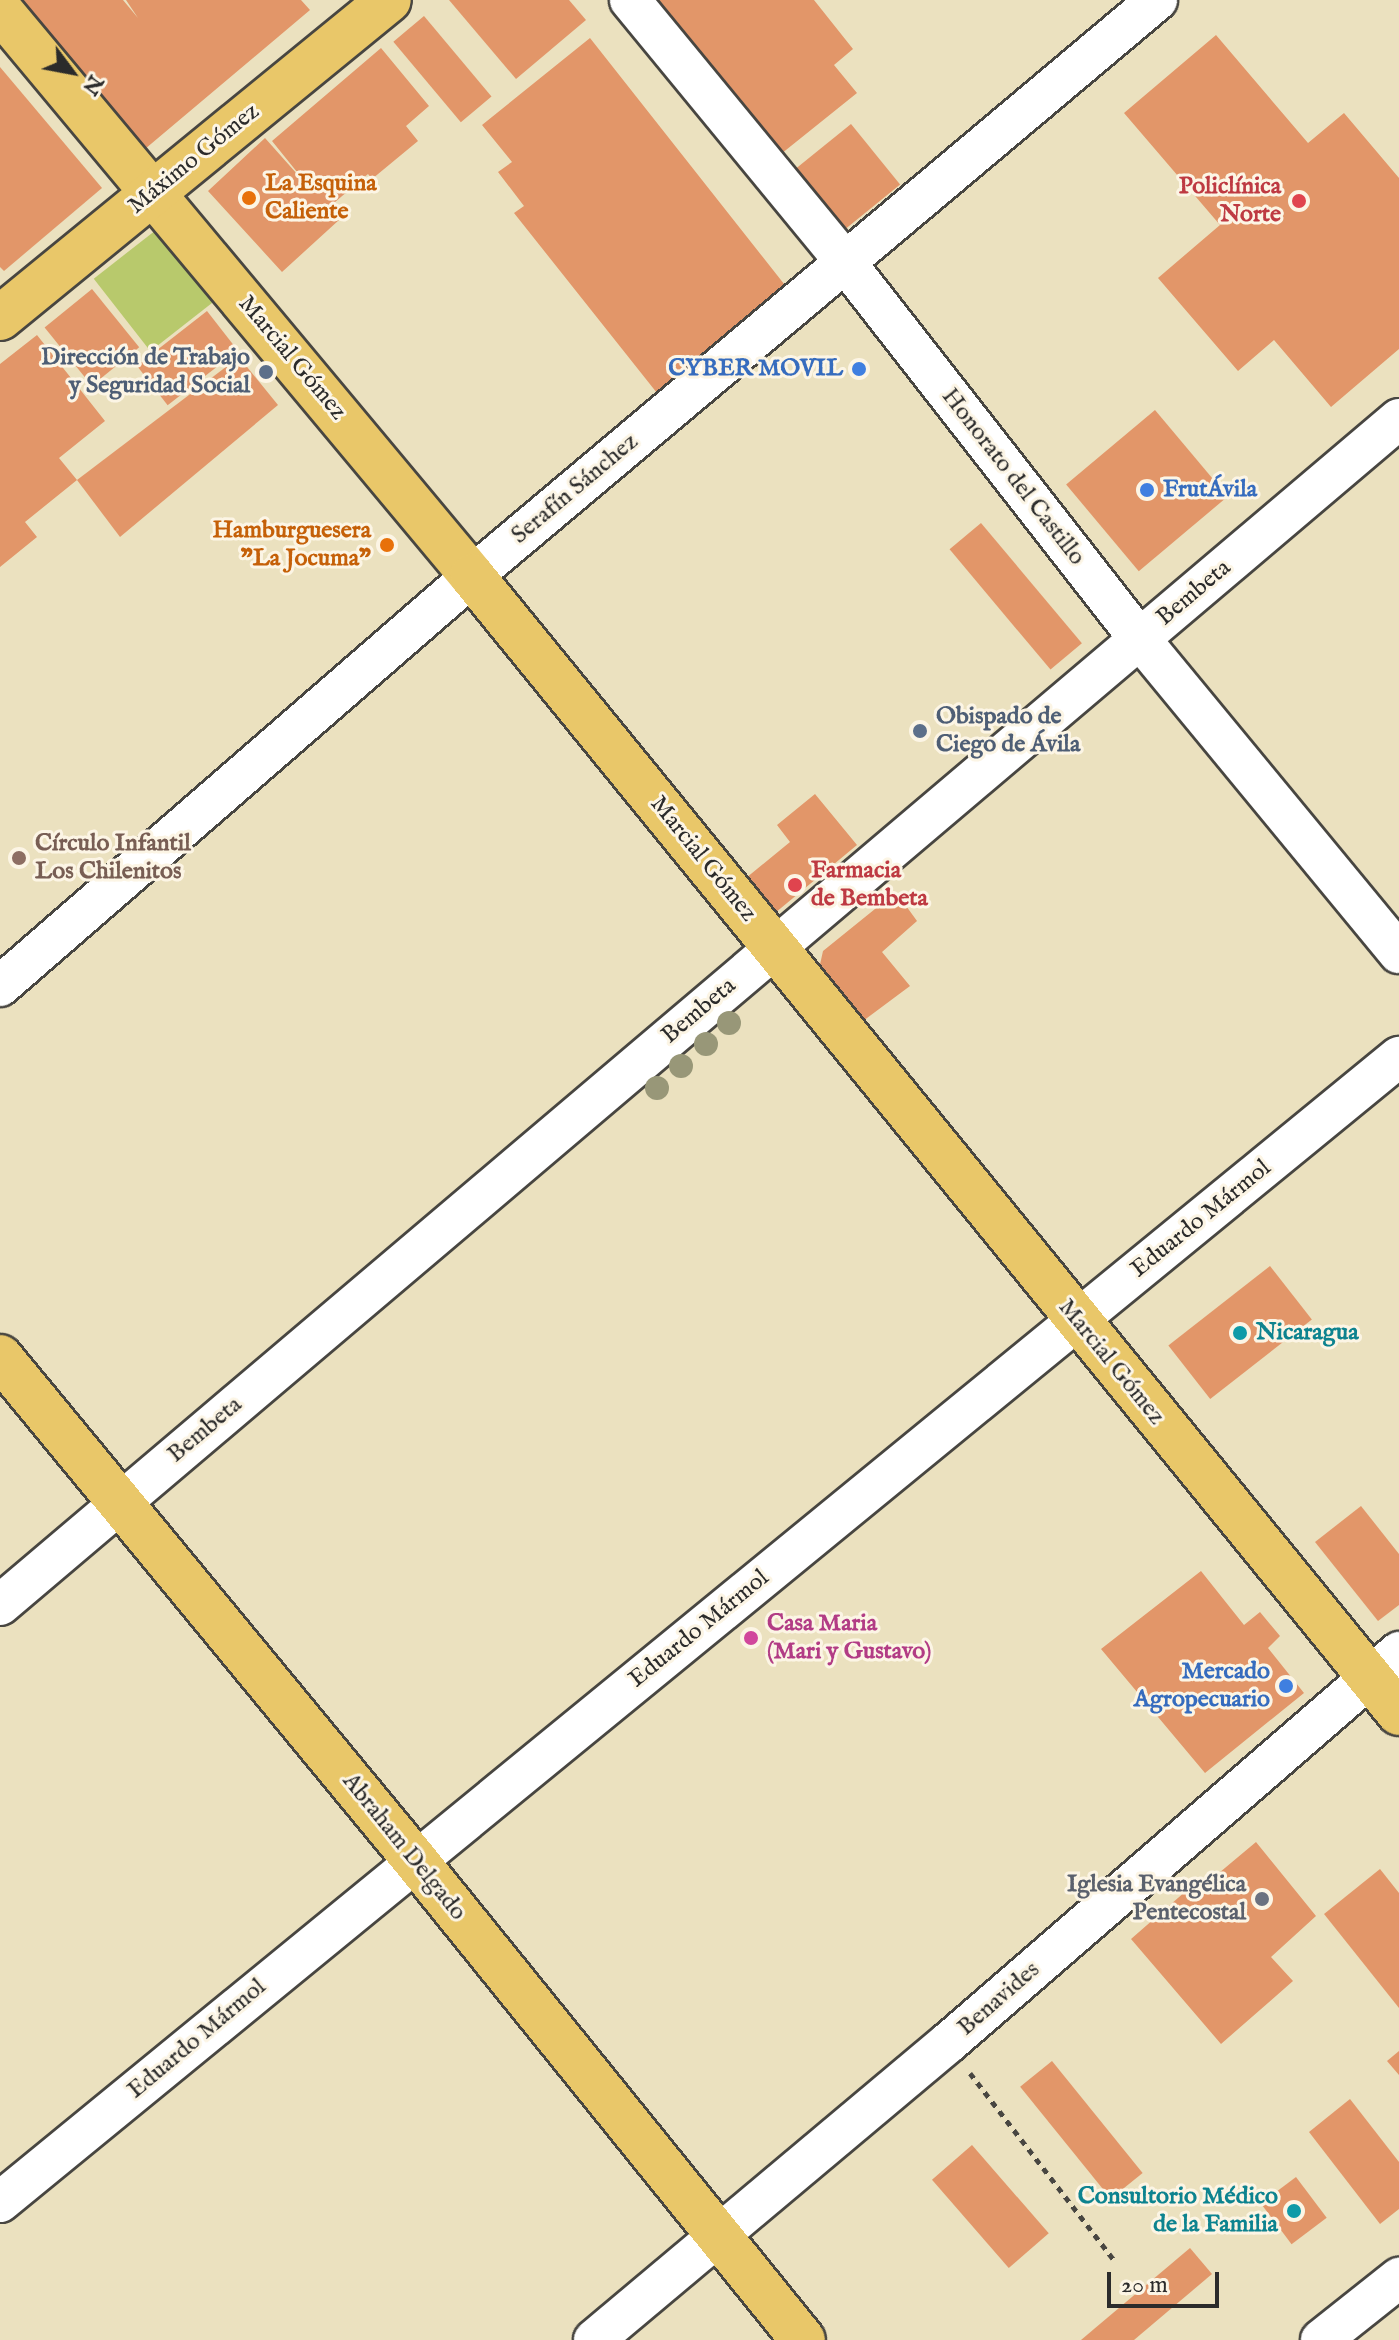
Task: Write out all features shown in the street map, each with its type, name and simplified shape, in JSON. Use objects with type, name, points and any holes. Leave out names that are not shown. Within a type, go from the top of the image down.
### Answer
[{"type":"main road","name":"Máximo Gómez","points":[[0,318],[389,0]]},
{"type":"main road","name":"Marcial Gómez","points":[[0,10],[472,576],[1076,1321],[1384,1664],[1399,1713]]},
{"type":"main road","name":"Abraham Delgado","points":[[0,1357],[415,1860],[803,2340]]},
{"type":"street","name":"Honorato del Castillo","points":[[630,0],[845,262],[1140,639],[1399,953]]},
{"type":"street","name":"Serafín Sánchez","points":[[0,986],[472,576],[1157,0]]},
{"type":"street","name":"Bembeta","points":[[0,1605],[1399,419]]},
{"type":"street","name":"Eduardo Mármol","points":[[0,2202],[1399,1057]]},
{"type":"street","name":"Benavides","points":[[594,2340],[948,2043],[1384,1664]]},
{"type":"street","points":[[1321,2340],[1399,2278]]},
{"type":"path","points":[[948,2043],[1114,2260]]},
{"type":"green space","points":[[156,230],[213,302],[150,351],[94,279]]},
{"type":"building","points":[[123,0],[138,18],[126,0],[301,0],[310,10],[145,149],[21,2]]},
{"type":"building","points":[[449,0],[569,0],[586,20],[516,79]]},
{"type":"building","points":[[657,0],[814,0],[853,49],[834,65],[857,93],[781,154]]},
{"type":"building","points":[[424,16],[491,96],[461,122],[393,42]]},
{"type":"building","name":"Policlínica Norte","points":[[1216,35],[1308,143],[1344,113],[1399,178],[1399,349],[1331,407],[1274,340],[1238,371],[1158,278],[1220,225],[1124,113]]},
{"type":"building","points":[[590,38],[788,289],[657,393],[514,213],[524,206],[498,172],[512,162],[482,125]]},
{"type":"building","points":[[381,48],[429,106],[406,126],[418,141],[372,179],[368,174],[328,208],[339,220],[282,272],[208,191],[265,138],[314,193],[272,141]]},
{"type":"building","points":[[0,67],[102,188],[4,271],[0,267]]},
{"type":"building","points":[[851,124],[900,185],[844,230],[795,169]]},
{"type":"building","points":[[92,289],[139,347],[92,386],[45,327]]},
{"type":"building","points":[[207,311],[238,350],[168,405],[137,366]]},
{"type":"building","points":[[37,335],[105,421],[59,458],[77,480],[25,522],[37,537],[0,567],[0,364]]},
{"type":"building","points":[[239,357],[278,405],[120,537],[77,480]]},
{"type":"building","name":"FrutÁvila","points":[[1155,410],[1228,497],[1139,571],[1066,485]]},
{"type":"building","points":[[981,523],[1082,643],[1051,670],[950,549]]},
{"type":"building","points":[[815,794],[857,845],[775,913],[746,878],[790,842],[777,825]]},
{"type":"building","points":[[896,892],[917,921],[882,952],[910,986],[863,1021],[819,969],[823,951]]},
{"type":"building","name":"Nicaragua","points":[[1270,1266],[1312,1320],[1210,1399],[1168,1345]]},
{"type":"building","points":[[1361,1506],[1399,1554],[1399,1605],[1378,1621],[1315,1542]]},
{"type":"building","points":[[1201,1571],[1244,1625],[1260,1612],[1280,1636],[1268,1648],[1304,1693],[1205,1773],[1101,1649]]},
{"type":"building","points":[[1256,1842],[1316,1916],[1271,1957],[1293,1981],[1221,2044],[1131,1939],[1202,1877],[1207,1883]]},
{"type":"building","points":[[1380,1869],[1399,1893],[1399,2008],[1324,1914]]},
{"type":"building","points":[[1399,2051],[1399,2075],[1387,2061]]},
{"type":"building","points":[[1052,2061],[1143,2173],[1111,2199],[1020,2087]]},
{"type":"building","points":[[1350,2099],[1399,2162],[1399,2209],[1380,2224],[1309,2132]]},
{"type":"building","points":[[972,2145],[1049,2233],[1009,2268],[932,2180]]},
{"type":"building","name":"Consultorio Médico de la Familia","points":[[1296,2177],[1327,2218],[1292,2244],[1261,2203]]},
{"type":"building","points":[[1190,2248],[1212,2274],[1134,2340],[1081,2340]]},
{"type":"place","name":"La Esquina Caliente","points":[[249,198]]},
{"type":"place","name":"Policlínica Norte","points":[[1299,201]]},
{"type":"place","name":"CYBER MOVIL","points":[[859,369]]},
{"type":"place","name":"Dirección de Trabajo y Seguridad Social","points":[[266,372]]},
{"type":"place","name":"FrutÁvila","points":[[1147,490]]},
{"type":"place","name":"Hamburguesera \"La Jocuma\"","points":[[387,545]]},
{"type":"place","name":"Obispado de Ciego de Ávila","points":[[920,731]]},
{"type":"place","name":"Círculo Infantil Los Chilenitos","points":[[19,858]]},
{"type":"place","name":"Farmacia de Bembeta","points":[[795,885]]},
{"type":"place","name":"Nicaragua","points":[[1240,1333]]},
{"type":"place","name":"Casa Maria (Mari y Gustavo)","points":[[751,1638]]},
{"type":"place","name":"Mercado Agropecuario","points":[[1286,1686]]},
{"type":"place","name":"Iglesia Evangélica Pentecostal","points":[[1262,1899]]},
{"type":"place","name":"Consultorio Médico de la Familia","points":[[1294,2211]]}]
